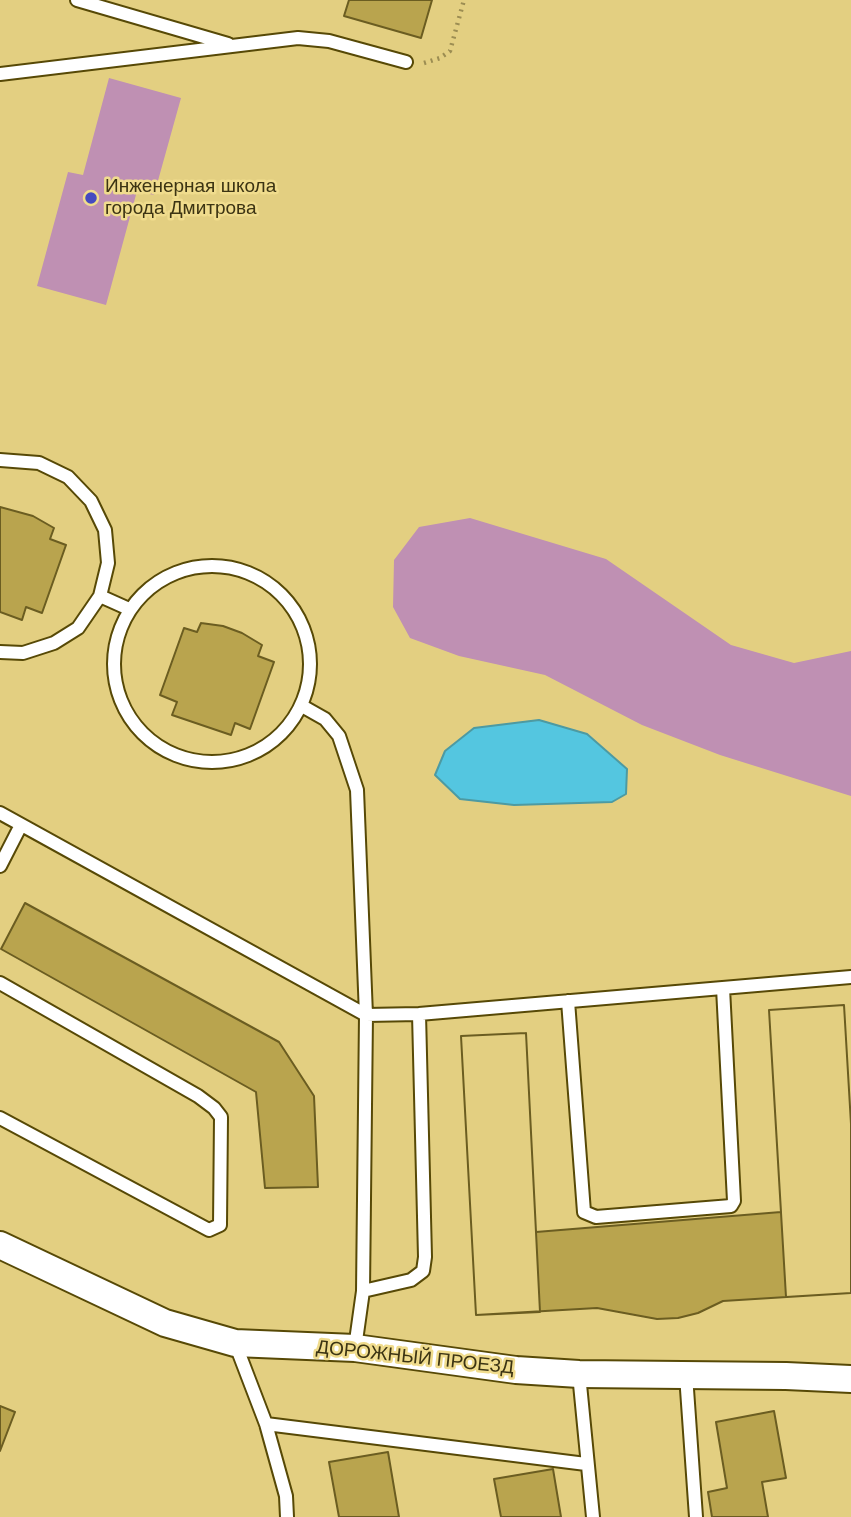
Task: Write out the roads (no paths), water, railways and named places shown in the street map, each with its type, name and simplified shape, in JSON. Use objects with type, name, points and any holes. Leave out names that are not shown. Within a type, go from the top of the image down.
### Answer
[{"type":"street","name":"ДОРОЖНЫЙ ПРОЕЗД","points":[[0,1244],[165,1322],[235,1343],[355,1348],[516,1370],[579,1374],[851,1379]]},
{"type":"lane","points":[[77,0],[83,4],[233,45]]},
{"type":"lane","points":[[0,74],[298,38],[349,46],[406,62]]},
{"type":"lane","points":[[0,460],[39,463],[68,477],[91,501],[105,530],[108,563],[100,596],[78,628],[54,643],[23,653],[0,652]]},
{"type":"lane","points":[[205,565],[244,570],[272,585],[293,607],[307,635],[312,665],[302,706],[282,734],[251,755],[218,763],[186,760],[152,743],[127,717],[113,680],[115,639],[129,609],[143,592],[160,579],[205,565]]},
{"type":"lane","points":[[100,596],[129,609]]},
{"type":"lane","points":[[302,706],[325,719],[339,736],[357,790],[366,1015],[363,1291],[355,1348]]},
{"type":"lane","points":[[0,813],[366,1015],[419,1014],[851,977]]},
{"type":"lane","points":[[0,866],[21,825]]},
{"type":"lane","points":[[0,983],[198,1096],[214,1108],[221,1116],[220,1226],[209,1230],[0,1118]]},
{"type":"lane","points":[[568,1001],[584,1212],[596,1217],[732,1206],[734,1201],[723,988]]},
{"type":"lane","points":[[363,1291],[411,1279],[423,1271],[425,1258],[419,1014]]},
{"type":"lane","points":[[235,1343],[266,1423],[286,1496],[287,1517]]},
{"type":"lane","points":[[579,1374],[593,1517]]},
{"type":"lane","points":[[686,1375],[696,1517]]},
{"type":"lane","points":[[266,1423],[586,1464]]},
{"type":"water","points":[[539,720],[587,734],[627,769],[626,794],[612,802],[514,805],[460,799],[435,775],[445,751],[474,728]]},
{"type":"place","name":"Инженерная школа города Дмитрова","points":[[91,198]]}]
